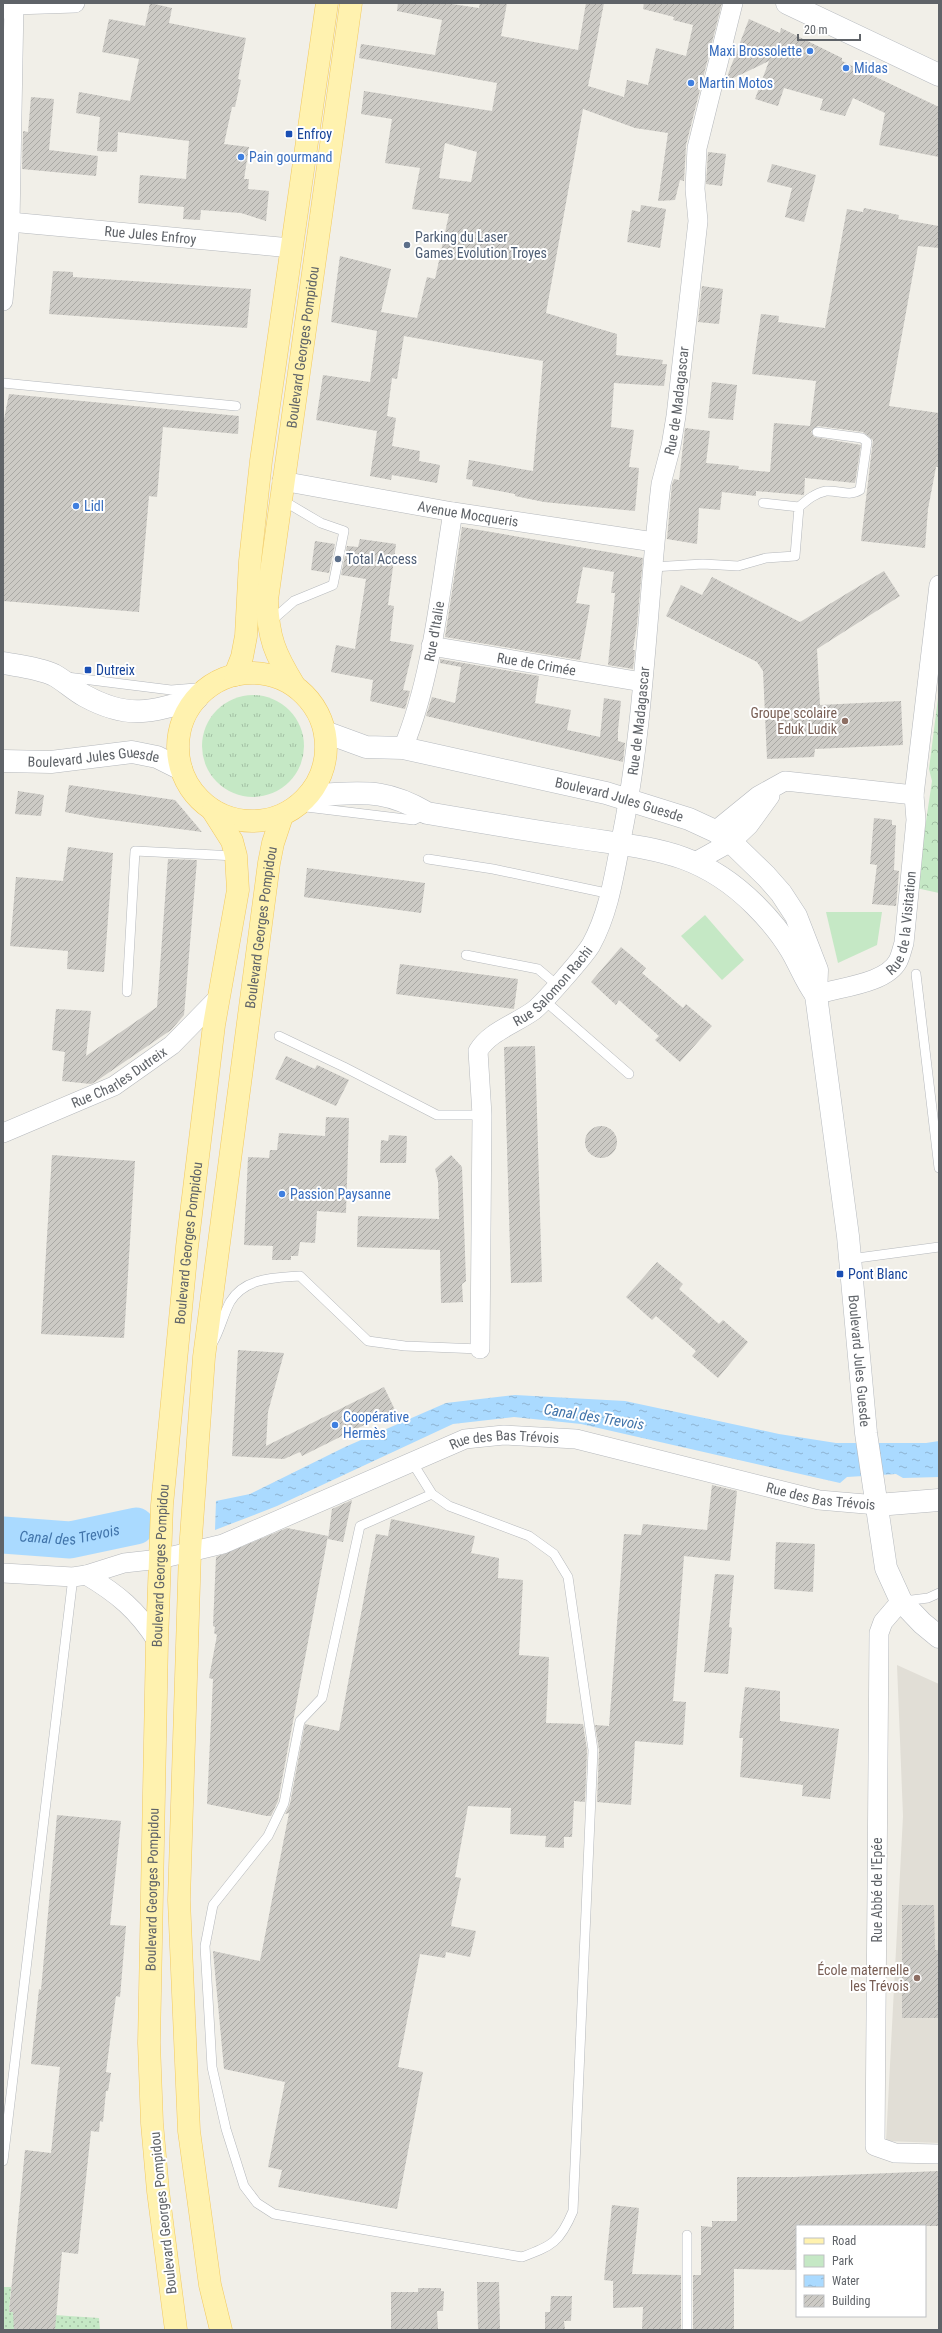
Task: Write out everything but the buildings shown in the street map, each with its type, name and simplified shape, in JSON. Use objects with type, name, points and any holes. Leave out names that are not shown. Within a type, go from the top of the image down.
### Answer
[{"type":"main road","name":"Boulevard Georges Pompidou","points":[[235,675],[242,657],[246,636],[250,561],[260,469],[327,3]]},
{"type":"main road","name":"Boulevard Georges Pompidou","points":[[294,685],[274,650],[268,624],[267,600],[281,490],[351,3]]},
{"type":"main road","points":[[770,3],[810,14]]},
{"type":"main road","points":[[786,3],[939,75]]},
{"type":"main road","points":[[3,663],[54,675],[89,698],[123,712],[156,711],[202,692]]},
{"type":"main road","name":"Boulevard Georges Pompidou","points":[[220,2330],[210,2285],[189,2131],[179,1900],[190,1551],[204,1357],[269,864],[274,838],[296,806],[321,776],[326,754],[325,732],[318,713],[307,697],[294,685],[276,676],[255,673],[235,675],[202,692],[186,713],[180,731],[178,750],[180,768],[190,789],[213,811],[230,818],[247,822],[264,821],[296,806]]},
{"type":"main road","name":"Boulevard Jules Guesde","points":[[325,732],[366,746],[403,748],[606,792],[689,819],[723,837],[766,876],[796,916],[817,970],[816,994],[850,1259],[866,1433],[886,1568],[901,1601],[922,1623],[939,1637]]},
{"type":"main road","name":"Boulevard Jules Guesde","points":[[3,761],[51,762],[132,752],[157,756],[180,768]]},
{"type":"main road","name":"Boulevard Jules Guesde","points":[[296,806],[370,792],[413,805],[428,813],[592,840],[621,842],[665,851],[695,862],[739,890],[768,919],[791,950],[807,983],[816,994]]},
{"type":"main road","name":"Boulevard Georges Pompidou","points":[[176,2330],[158,2190],[152,2123],[149,2043],[157,1642],[162,1505],[186,1247],[218,998],[238,890],[236,856],[232,841],[213,811]]},
{"type":"main road","name":"Rue des Bas Trévois","points":[[877,1505],[939,1500]]},
{"type":"street","points":[[3,301],[10,222],[10,6],[74,3]]},
{"type":"street","name":"Rue de Madagascar","points":[[621,842],[629,800],[661,484],[671,446],[676,416],[697,228],[695,189],[697,148],[733,3]]},
{"type":"street","name":"Rue Jules Enfroy","points":[[10,222],[291,248]]},
{"type":"street","name":"Avenue Mocqueris","points":[[281,490],[454,512],[654,542]]},
{"type":"street","name":"Rue d'Italie","points":[[403,748],[413,723],[431,646],[454,512]]},
{"type":"street","name":"Rue de la Visitation","points":[[816,994],[865,982],[887,974],[898,962],[904,943],[916,820],[914,795],[939,585]]},
{"type":"street","name":"Rue de Crimée","points":[[431,646],[642,682]]},
{"type":"street","points":[[695,862],[723,837],[749,825],[765,802],[785,781],[914,795]]},
{"type":"street","name":"Rue Salomon Rachi","points":[[480,1349],[482,1115],[478,1051],[483,1043],[535,1010],[590,947],[601,925],[611,894],[621,842]]},
{"type":"street","name":"Rue Charles Dutreix","points":[[3,1133],[114,1086],[172,1045],[218,998]]},
{"type":"street","name":"Rue des Bas Trévois","points":[[3,1573],[79,1576],[124,1563],[160,1559],[241,1537],[465,1439],[504,1435],[576,1439],[819,1500],[877,1505]]},
{"type":"street","name":"Rue des Bas Trévois","points":[[79,1576],[108,1588],[136,1611],[157,1642]]},
{"type":"street","name":"Rue Abbé de l'Epée","points":[[901,1601],[883,1622],[879,1633],[875,2146],[895,2153],[939,2154]]},
{"type":"lane","points":[[3,383],[236,406]]},
{"type":"lane","points":[[652,566],[703,564],[738,566],[766,558],[795,556],[799,507],[812,496],[826,491],[854,494],[860,490],[866,442],[862,438],[817,432]]},
{"type":"lane","points":[[268,624],[294,602],[333,585],[344,531],[321,523],[281,490]]},
{"type":"lane","points":[[763,503],[799,507]]},
{"type":"lane","points":[[127,992],[135,851],[236,856]]},
{"type":"lane","points":[[428,859],[493,869],[611,894]]},
{"type":"lane","points":[[466,955],[538,969],[557,985]]},
{"type":"lane","points":[[916,974],[939,1168]]},
{"type":"lane","points":[[544,1000],[629,1074]]},
{"type":"lane","points":[[279,1036],[344,1067],[437,1115],[482,1115]]},
{"type":"lane","points":[[850,1259],[939,1247]]},
{"type":"lane","points":[[204,1357],[220,1332],[230,1301],[245,1286],[260,1279],[300,1276],[368,1341],[405,1346],[480,1349]]},
{"type":"lane","points":[[412,1462],[432,1494],[448,1506],[530,1536],[554,1554],[568,1577],[593,1750],[573,2211],[565,2230],[548,2248],[522,2258],[274,2214],[257,2203],[244,2186],[226,2129],[212,2067],[205,1946],[213,1905],[268,1836],[284,1803],[300,1721],[322,1698],[360,1526],[432,1494]]},
{"type":"lane","points":[[3,2162],[79,1576]]},
{"type":"lane","points":[[901,1601],[928,1598],[939,1593]]},
{"type":"lane","points":[[687,2235],[687,2330]]},
{"type":"shaded area","name":"École maternelle les Trévois","points":[[897,1665],[939,1684],[939,2143],[886,2141],[903,1816]]},
{"type":"green space","points":[[939,690],[939,893],[916,888],[932,781],[929,769]]},
{"type":"green space","points":[[253,695],[272,699],[289,710],[300,727],[304,746],[300,765],[289,782],[272,793],[253,797],[234,793],[217,782],[206,765],[202,746],[206,727],[217,710],[234,699]]},
{"type":"green space","points":[[826,912],[882,912],[877,945],[838,963]]},
{"type":"green space","points":[[705,915],[744,960],[722,980],[681,936]]},
{"type":"green space","points":[[3,2287],[11,2287],[9,2312],[99,2318],[100,2330],[3,2330]]},
{"type":"water","points":[[515,1395],[625,1401],[779,1434],[836,1443],[926,1443],[939,1441],[939,1477],[903,1478],[896,1474],[847,1477],[840,1483],[581,1424],[514,1417],[453,1424],[277,1506],[215,1530],[216,1501],[250,1494],[345,1447],[446,1403]]},
{"type":"waterway","name":"Canal des Trevois","points":[[3,1535],[70,1540],[136,1526]]},
{"type":"place","name":"Maxi Brossolette","points":[[810,51]]},
{"type":"place","name":"Midas","points":[[846,68]]},
{"type":"place","name":"Martin Motos","points":[[691,83]]},
{"type":"place","name":"Enfroy","points":[[289,134]]},
{"type":"place","name":"Pain gourmand","points":[[241,157]]},
{"type":"place","name":"Parking du Laser Games Evolution Troyes","points":[[407,245]]},
{"type":"place","name":"Lidl","points":[[76,506]]},
{"type":"place","name":"Total Access","points":[[338,559]]},
{"type":"place","name":"Dutreix","points":[[88,670]]},
{"type":"place","name":"Groupe scolaire Eduk Ludik","points":[[845,721]]},
{"type":"place","name":"Passion Paysanne","points":[[282,1194]]},
{"type":"place","name":"Pont Blanc","points":[[840,1274]]},
{"type":"place","name":"Coopérative Hermès","points":[[335,1425]]},
{"type":"place","name":"École maternelle les Trévois","points":[[917,1978]]}]
